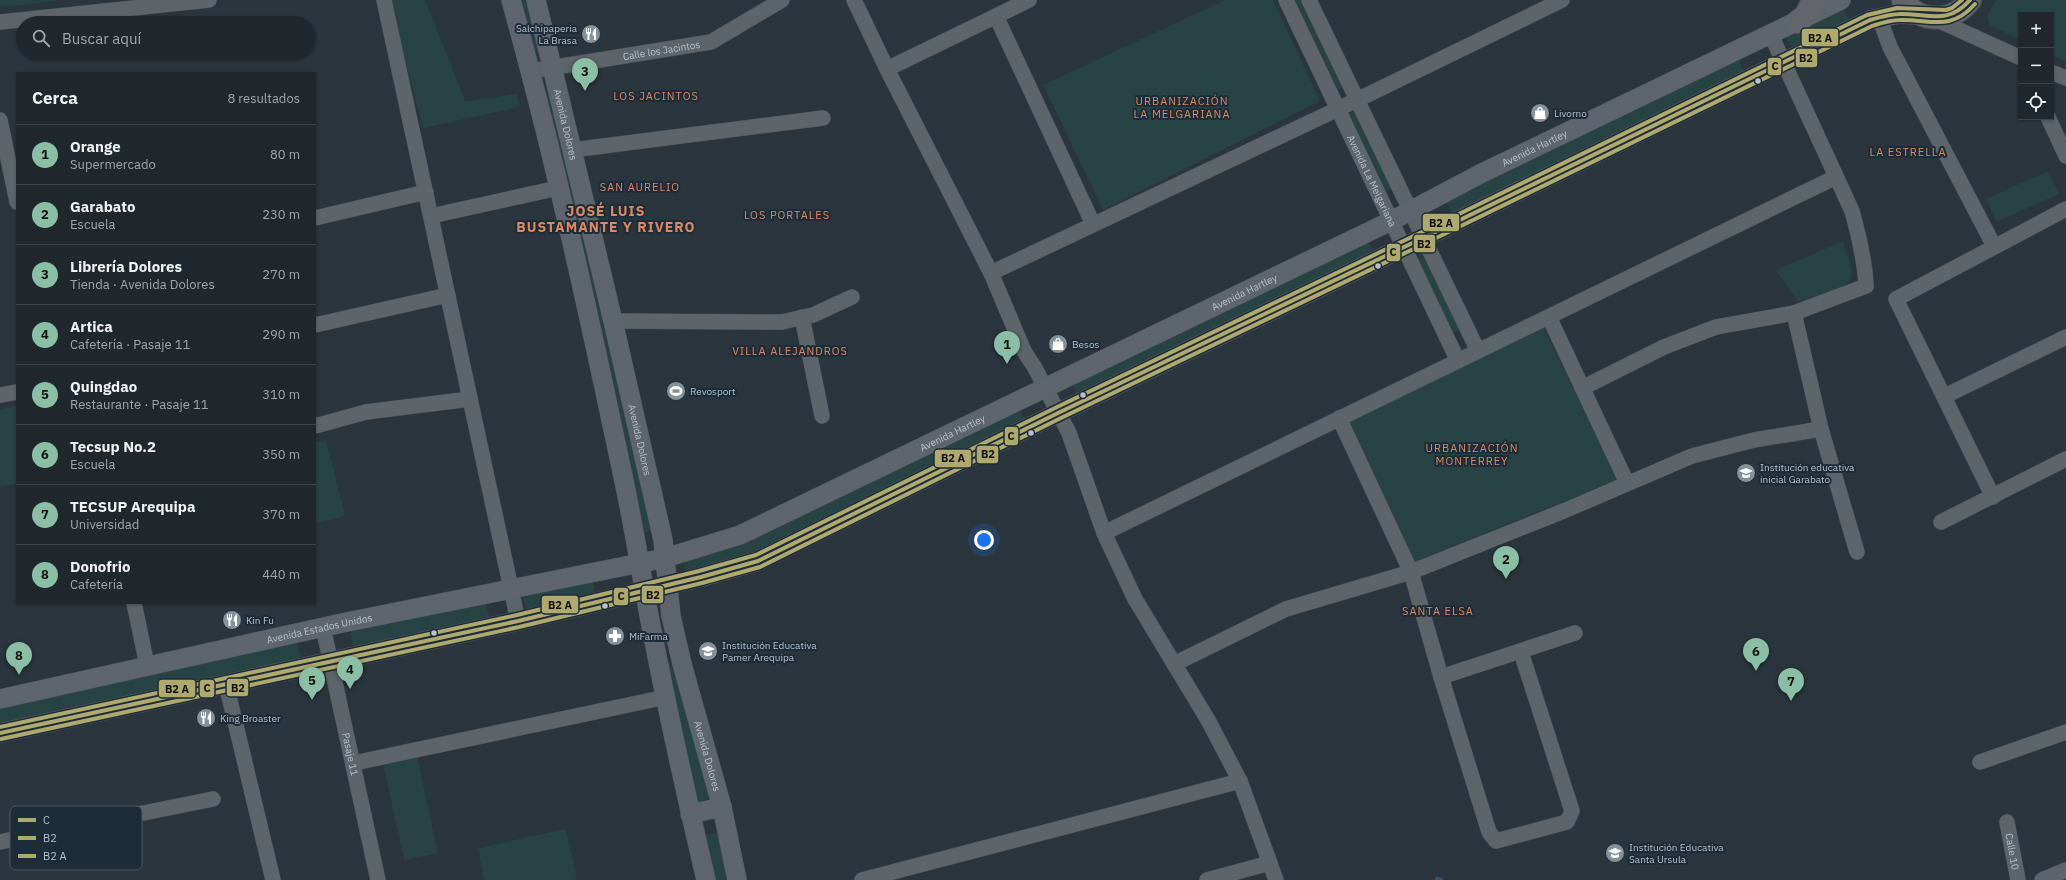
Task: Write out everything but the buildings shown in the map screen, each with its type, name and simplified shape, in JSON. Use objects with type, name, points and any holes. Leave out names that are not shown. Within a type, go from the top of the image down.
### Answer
[{"type":"highway","points":[[1797,22],[1806,15],[1813,0]]},
{"type":"highway","points":[[1883,9],[1918,11],[1945,17],[1956,13],[1970,0]]},
{"type":"main road","points":[[511,0],[530,71],[558,188],[625,483],[644,590],[666,698],[690,814],[706,880]]},
{"type":"main road","name":"Avenida Dolores","points":[[536,0],[614,322],[663,540],[671,616],[682,664],[722,807],[738,880]]},
{"type":"main road","name":"Avenida Hartley","points":[[640,562],[665,558],[740,535],[1412,210],[1482,173],[1841,0]]},
{"type":"main road","points":[[0,733],[331,660],[518,621],[668,585],[758,561],[1058,413],[1425,237],[1782,62],[1883,9]]},
{"type":"main road","name":"Avenida Estados Unidos","points":[[0,699],[323,627],[640,562]]},
{"type":"main road","points":[[583,573],[591,575],[597,581],[598,593],[592,604]]},
{"type":"main road","points":[[690,814],[722,807]]},
{"type":"street","points":[[30,16],[76,7],[209,0]]},
{"type":"street","points":[[384,0],[518,621]]},
{"type":"street","name":"Calle los Jacintos","points":[[530,71],[711,42],[782,0]]},
{"type":"street","points":[[854,0],[887,69],[991,273],[1024,351],[1069,433],[1104,533],[1135,599],[1208,720],[1240,781],[1276,880]]},
{"type":"street","points":[[887,69],[1029,0]]},
{"type":"street","name":"Avenida La Melgariana","points":[[1286,0],[1458,361]]},
{"type":"street","points":[[1309,0],[1359,99],[1478,351]]},
{"type":"street","points":[[991,273],[1359,99],[1562,0]]},
{"type":"street","points":[[1883,9],[1890,48],[1994,246]]},
{"type":"street","points":[[1918,11],[2018,57]]},
{"type":"street","points":[[996,16],[1093,224]]},
{"type":"street","points":[[0,22],[16,19]]},
{"type":"street","points":[[1582,388],[1664,347],[1716,327],[1794,313],[1866,286],[1866,269],[1860,239],[1852,212],[1782,62],[1771,35]]},
{"type":"street","points":[[2054,73],[2066,78]]},
{"type":"street","points":[[572,150],[823,118]]},
{"type":"street","points":[[0,120],[6,176],[16,200]]},
{"type":"street","points":[[2049,120],[2066,156]]},
{"type":"street","points":[[1104,533],[1836,177]]},
{"type":"street","points":[[431,216],[558,188]]},
{"type":"street","points":[[316,218],[426,192]]},
{"type":"street","points":[[1992,497],[1945,396],[1896,299],[1994,246],[2066,210]]},
{"type":"street","points":[[316,325],[448,296]]},
{"type":"street","points":[[614,322],[782,322],[813,315],[852,297]]},
{"type":"street","points":[[1794,313],[1821,429],[1858,552]]},
{"type":"street","points":[[1549,316],[1626,483]]},
{"type":"street","points":[[802,317],[822,416]]},
{"type":"street","points":[[1945,396],[2066,337]]},
{"type":"street","points":[[0,395],[16,392]]},
{"type":"street","points":[[316,426],[366,412],[470,399]]},
{"type":"street","points":[[1339,418],[1411,572],[1441,677],[1489,832],[1496,841],[1567,822],[1572,811],[1521,652]]},
{"type":"street","points":[[1174,664],[1286,610],[1411,572],[1566,510],[1692,456],[1754,440],[1821,429]]},
{"type":"street","points":[[1941,522],[2066,459]]},
{"type":"street","points":[[134,604],[147,666]]},
{"type":"street","name":"Pasaje 11","points":[[323,627],[354,763],[378,880]]},
{"type":"street","points":[[1441,677],[1521,652],[1575,633]]},
{"type":"street","points":[[226,684],[273,880]]},
{"type":"street","points":[[354,763],[666,698]]},
{"type":"street","points":[[1980,762],[2066,732]]},
{"type":"street","points":[[862,880],[1240,781]]},
{"type":"street","points":[[142,813],[213,799]]},
{"type":"street","name":"Calle 10","points":[[2007,822],[2018,880]]},
{"type":"street","points":[[0,842],[10,840]]},
{"type":"street","points":[[1207,880],[1270,863]]},
{"type":"street","points":[[2042,880],[2066,870]]},
{"type":"green space","points":[[0,0],[56,0],[56,1],[0,7]]},
{"type":"green space","points":[[389,0],[425,0],[465,101],[517,94],[520,107],[423,128]]},
{"type":"green space","points":[[519,0],[528,0],[541,50],[533,52]]},
{"type":"green space","points":[[1225,0],[1273,0],[1320,101],[1103,210],[1043,85]]},
{"type":"green space","points":[[1295,0],[1304,0],[1345,87],[1338,90]]},
{"type":"green space","points":[[1997,0],[2066,0],[2066,62],[2054,56],[2054,12],[2018,12],[2018,39],[1990,25],[1988,15]]},
{"type":"green space","points":[[1843,8],[1850,21],[1795,47],[1790,45],[1786,37]]},
{"type":"green space","points":[[1737,58],[1745,72],[1453,215],[1446,200]]},
{"type":"green space","points":[[549,86],[653,531],[641,533],[541,87]]},
{"type":"green space","points":[[1357,110],[1393,188],[1386,191],[1349,114]]},
{"type":"green space","points":[[2048,171],[2059,194],[1996,222],[1986,199]]},
{"type":"green space","points":[[1368,240],[1374,252],[1078,397],[1071,382]]},
{"type":"green space","points":[[1843,241],[1852,272],[1850,280],[1845,285],[1829,293],[1798,302],[1776,270]]},
{"type":"green space","points":[[1417,258],[1425,258],[1460,330],[1451,334],[1417,262]]},
{"type":"green space","points":[[1544,328],[1617,480],[1414,562],[1347,422]]},
{"type":"green space","points":[[16,406],[16,484],[0,487],[0,410]]},
{"type":"green space","points":[[1019,408],[1026,422],[755,554],[686,570],[683,560]]},
{"type":"green space","points":[[326,440],[345,516],[316,523],[316,442]]},
{"type":"green space","points":[[590,579],[594,586],[593,594],[533,609],[527,608],[523,601],[524,594]]},
{"type":"green space","points":[[485,599],[489,617],[353,647],[350,630]]},
{"type":"green space","points":[[297,641],[301,658],[0,725],[0,705]]},
{"type":"green space","points":[[668,663],[670,663],[695,731],[710,796],[705,801],[698,802],[695,799]]},
{"type":"green space","points":[[417,756],[438,853],[404,860],[383,763]]},
{"type":"green space","points":[[566,829],[577,880],[484,880],[478,848]]},
{"type":"green space","points":[[720,832],[730,880],[715,880],[705,835]]},
{"type":"waterway","points":[[1437,879],[1441,880]]},
{"type":"transit line","points":[[0,727],[517,615],[699,571],[756,555],[1055,408],[1422,232],[1867,15],[1897,8],[1946,10],[1952,8],[1962,0]]},
{"type":"transit line","name":"C","points":[[0,733],[518,621],[701,577],[758,561],[1058,413],[1425,237],[1870,20],[1897,14],[1930,16],[1946,15],[1954,13],[1970,0]]},
{"type":"transit line","name":"B2","points":[[1,739],[519,627],[702,583],[760,567],[1061,418],[1428,242],[1872,26],[1896,20],[1931,22],[1948,21],[1966,13],[1975,4]]},
{"type":"place","name":"Salchipaperia La Brasa","points":[[591,34]]},
{"type":"place","name":"Librería Dolores","points":[[585,91]]},
{"type":"place","name":"Livorno","points":[[1540,113]]},
{"type":"place","name":"Besos","points":[[1058,344]]},
{"type":"place","name":"Orange","points":[[1007,364]]},
{"type":"place","name":"Revosport","points":[[676,391]]},
{"type":"place","name":"Institución educativa inicial Garabato","points":[[1746,473]]},
{"type":"place","name":"Garabato","points":[[1506,579]]},
{"type":"place","name":"Kin Fu","points":[[232,620]]},
{"type":"place","name":"MiFarma","points":[[615,636]]},
{"type":"place","name":"Institución Educativa Pamer Arequipa","points":[[708,651]]},
{"type":"place","name":"Tecsup No.2","points":[[1756,671]]},
{"type":"place","name":"Donofrio","points":[[19,675]]},
{"type":"place","name":"Artica","points":[[350,689]]},
{"type":"place","name":"Quingdao","points":[[312,700]]},
{"type":"place","name":"TECSUP Arequipa","points":[[1791,701]]},
{"type":"place","name":"King Broaster","points":[[206,718]]},
{"type":"place","name":"Institución Educativa Santa Ursula","points":[[1615,853]]},
{"type":"district","name":"LOS JACINTOS","points":[[656,96]]},
{"type":"district","name":"URBANIZACIÓN LA MELGARIANA","points":[[1182,107]]},
{"type":"district","name":"LA ESTRELLA","points":[[1908,152]]},
{"type":"district","name":"SAN AURELIO","points":[[640,187]]},
{"type":"district","name":"LOS PORTALES","points":[[787,215]]},
{"type":"district","name":"JOSÉ LUIS BUSTAMANTE Y RIVERO","points":[[606,220]]},
{"type":"district","name":"VILLA ALEJANDROS","points":[[790,351]]},
{"type":"district","name":"URBANIZACIÓN MONTERREY","points":[[1472,454]]},
{"type":"district","name":"SANTA ELSA","points":[[1438,611]]}]
